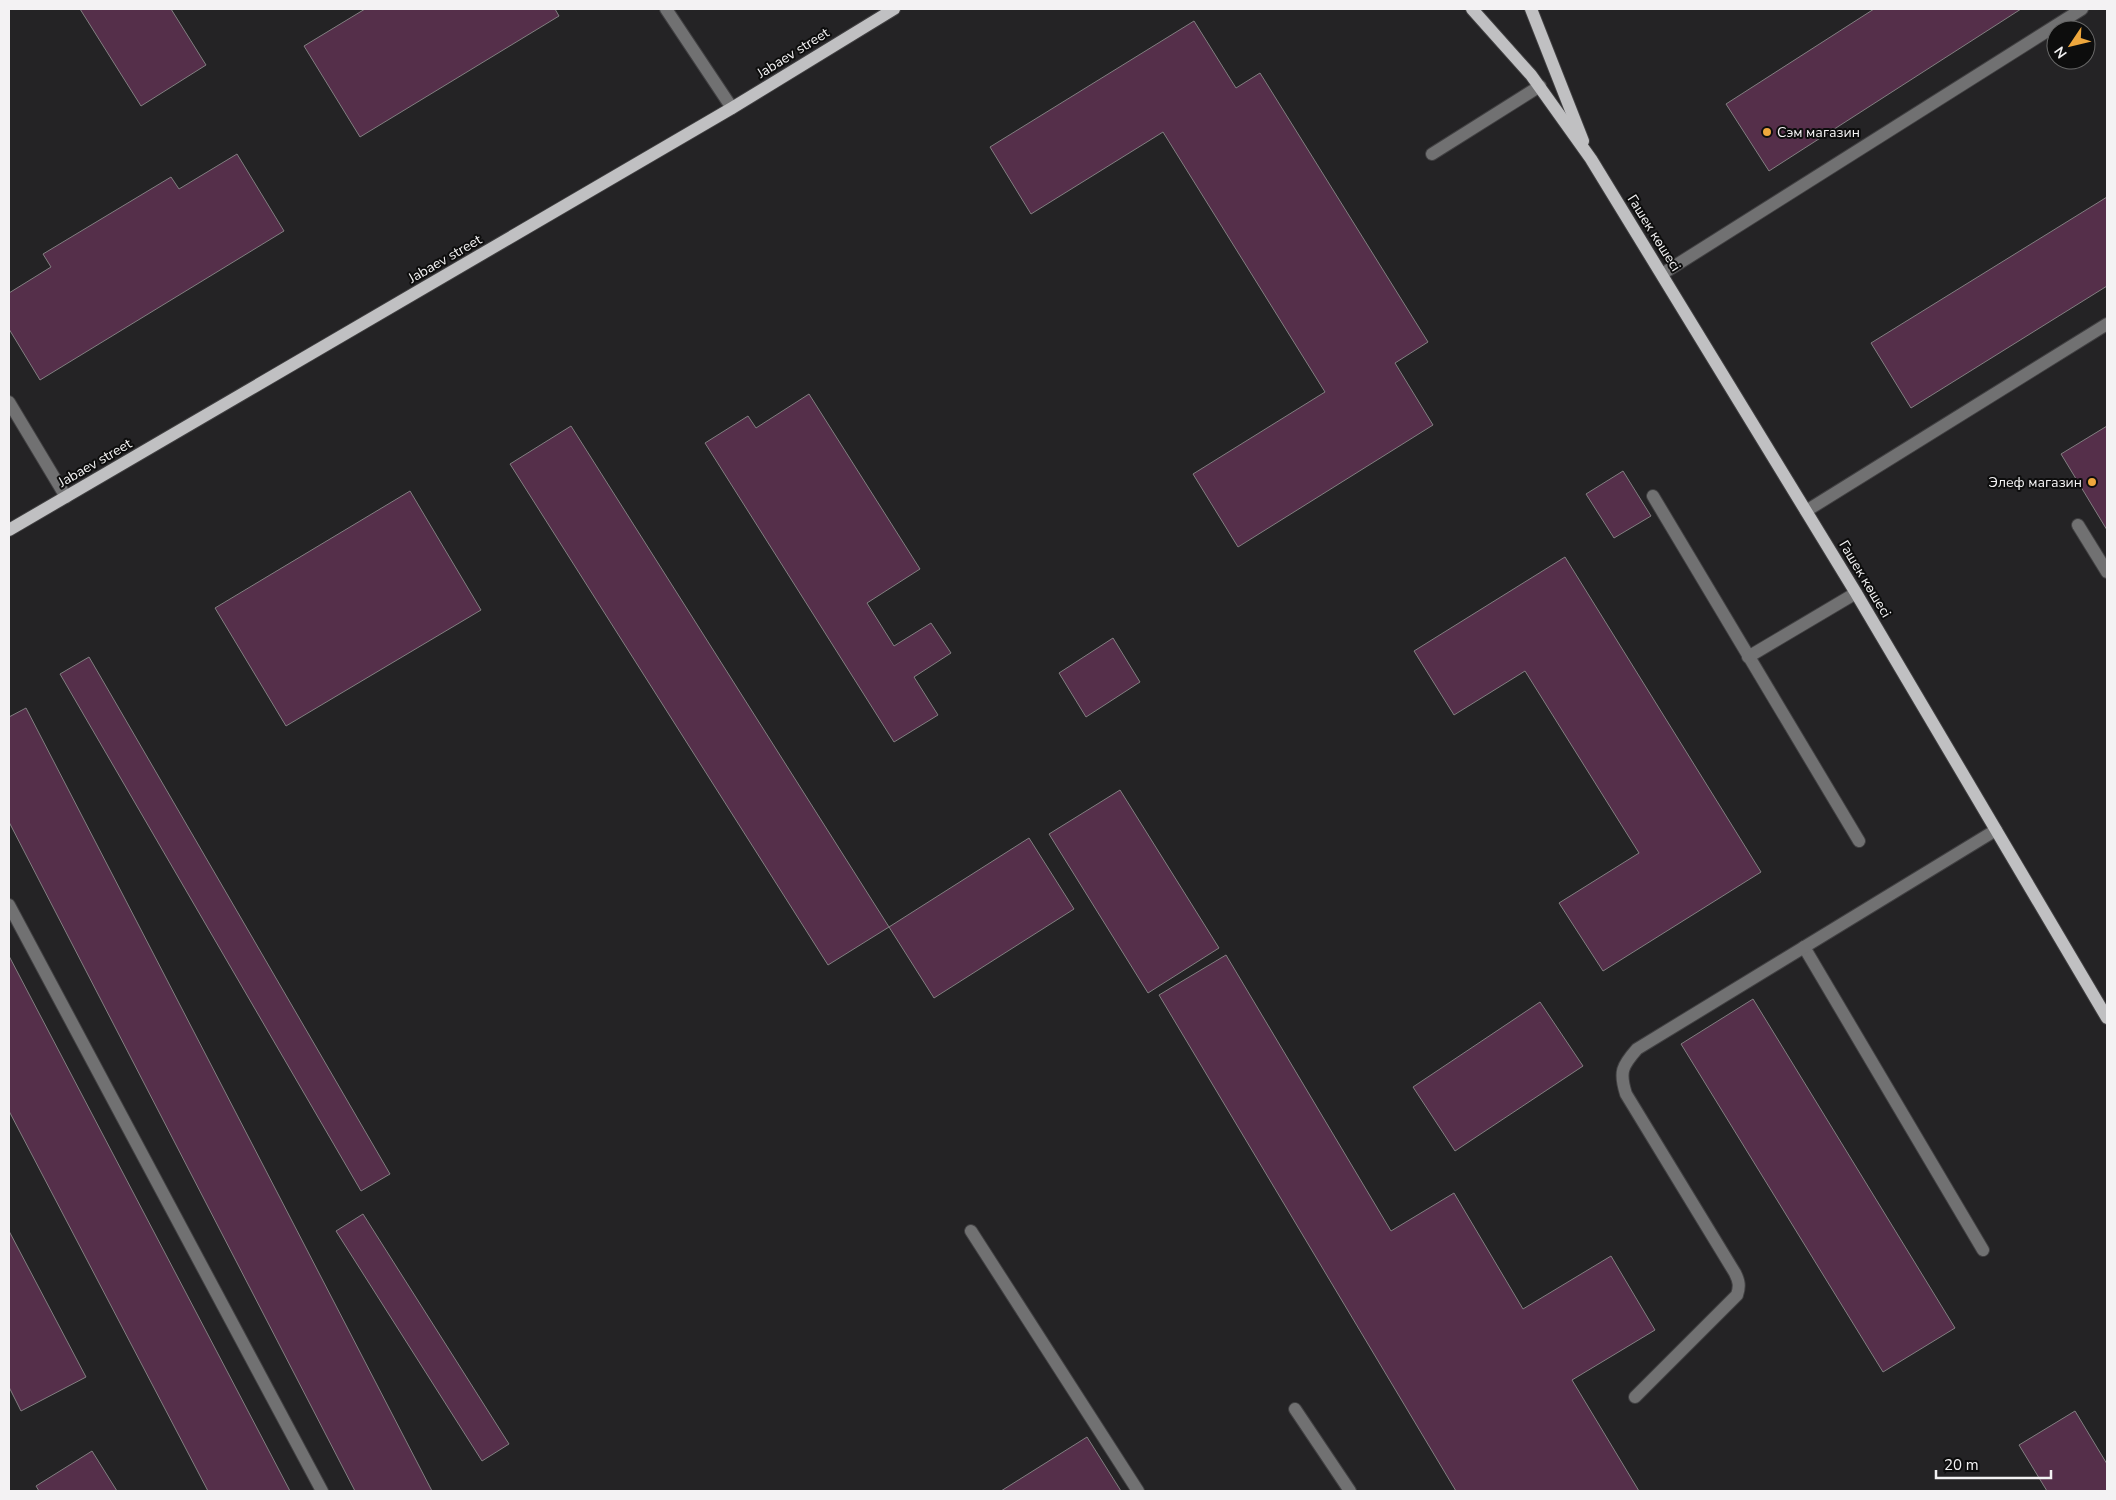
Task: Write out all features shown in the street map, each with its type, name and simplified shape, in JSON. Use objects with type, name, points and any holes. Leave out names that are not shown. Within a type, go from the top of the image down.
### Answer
[{"type":"main road","name":"Jabaev street","points":[[9,530],[732,108],[894,9]]},
{"type":"main road","name":"Гашек көшесі","points":[[1472,9],[1512,51],[1540,86],[1591,159],[1856,592],[2107,1018]]},
{"type":"main road","name":"Гашек көшесі","points":[[1531,9],[1591,159]]},
{"type":"lane","points":[[666,9],[732,108]]},
{"type":"lane","points":[[1662,274],[2082,9]]},
{"type":"lane","points":[[1432,154],[1540,86]]},
{"type":"lane","points":[[1806,511],[2107,324]]},
{"type":"lane","points":[[9,402],[66,497]]},
{"type":"lane","points":[[1653,496],[1859,841]]},
{"type":"lane","points":[[2078,525],[2107,572]]},
{"type":"lane","points":[[1748,657],[1856,592]]},
{"type":"lane","points":[[1635,1397],[1737,1295],[1739,1282],[1626,1094],[1622,1082],[1622,1070],[1628,1059],[1637,1050],[1996,830]]},
{"type":"lane","points":[[9,906],[322,1491]]},
{"type":"lane","points":[[1804,947],[1983,1250]]},
{"type":"lane","points":[[971,1231],[1138,1491]]},
{"type":"lane","points":[[1295,1409],[1350,1491]]},
{"type":"building","points":[[80,9],[171,9],[206,65],[141,106]]},
{"type":"building","points":[[365,9],[555,9],[559,16],[360,137],[304,46]]},
{"type":"building","points":[[1874,9],[2021,9],[1769,171],[1726,104]]},
{"type":"building","points":[[1194,21],[1236,88],[1260,73],[1428,342],[1395,363],[1433,425],[1238,547],[1193,474],[1325,392],[1163,132],[1031,214],[990,147]]},
{"type":"building","points":[[237,154],[284,231],[40,380],[9,329],[9,293],[51,267],[43,254],[171,177],[179,189]]},
{"type":"building","points":[[2107,197],[2107,286],[1911,408],[1871,343]]},
{"type":"building","points":[[809,394],[920,569],[867,603],[894,646],[931,623],[951,653],[914,677],[938,715],[894,742],[705,443],[748,416],[756,428]]},
{"type":"building","points":[[571,426],[889,927],[828,965],[510,464]]},
{"type":"building","points":[[2107,426],[2107,530],[2061,454]]},
{"type":"building","points":[[1623,471],[1651,516],[1614,538],[1586,494]]},
{"type":"building","points":[[410,491],[481,610],[286,726],[215,608]]},
{"type":"building","points":[[1565,557],[1761,872],[1603,971],[1559,903],[1639,853],[1525,671],[1454,715],[1414,651]]},
{"type":"building","points":[[1113,638],[1140,682],[1086,717],[1059,673]]},
{"type":"building","points":[[89,657],[390,1174],[361,1191],[60,674]]},
{"type":"building","points":[[26,708],[432,1491],[355,1491],[9,822],[9,717]]},
{"type":"building","points":[[1120,790],[1219,948],[1148,993],[1049,834]]},
{"type":"building","points":[[1029,838],[1074,909],[934,998],[889,927]]},
{"type":"building","points":[[1226,955],[1391,1231],[1454,1193],[1523,1309],[1611,1256],[1655,1330],[1572,1380],[1639,1491],[1456,1491],[1159,995]]},
{"type":"building","points":[[9,956],[290,1491],[208,1491],[9,1111]]},
{"type":"building","points":[[1753,999],[1955,1328],[1883,1372],[1681,1044]]},
{"type":"building","points":[[1540,1002],[1583,1066],[1455,1151],[1413,1087]]},
{"type":"building","points":[[363,1214],[509,1444],[482,1461],[336,1231]]},
{"type":"building","points":[[9,1231],[86,1377],[21,1411],[9,1387]]},
{"type":"building","points":[[2075,1411],[2107,1464],[2107,1491],[2047,1491],[2019,1445]]},
{"type":"building","points":[[1087,1437],[1121,1491],[1001,1491]]},
{"type":"building","points":[[92,1451],[117,1491],[39,1491],[36,1486]]},
{"type":"place","name":"Сэм магазин","points":[[1767,132]]},
{"type":"place","name":"Элеф магазин","points":[[2092,482]]}]
